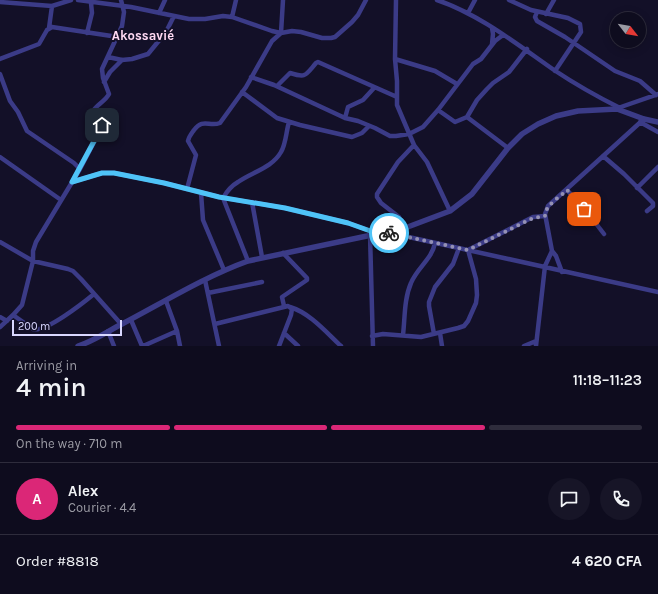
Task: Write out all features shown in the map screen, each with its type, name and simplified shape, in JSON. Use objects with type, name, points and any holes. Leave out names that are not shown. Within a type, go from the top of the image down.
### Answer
[{"type":"street","points":[[0,2],[52,6],[71,0]]},
{"type":"street","points":[[78,0],[122,6],[189,19],[205,19],[223,16],[232,17],[261,28],[281,33],[292,32],[322,38],[336,37],[358,15],[366,0]]},
{"type":"street","points":[[0,327],[22,305],[36,242],[80,169],[102,127],[102,125],[92,116],[92,113],[93,109],[107,98],[109,94],[104,82],[102,69],[118,37],[124,20],[120,0]]},
{"type":"street","points":[[159,13],[165,0]]},
{"type":"street","points":[[232,17],[236,0]]},
{"type":"street","points":[[187,189],[196,155],[188,141],[188,138],[198,125],[203,122],[214,124],[220,123],[242,92],[272,41],[281,33],[283,0]]},
{"type":"street","points":[[396,0],[395,59],[397,105],[414,145],[427,162],[450,211]]},
{"type":"street","points":[[437,0],[468,13],[527,50],[555,70],[658,132]]},
{"type":"street","points":[[468,13],[475,0]]},
{"type":"street","points":[[509,0],[537,12],[568,18],[580,24],[581,32],[555,70]]},
{"type":"street","points":[[518,5],[521,0]]},
{"type":"street","points":[[546,14],[554,0]]},
{"type":"street","points":[[87,32],[92,13],[92,3]]},
{"type":"street","points":[[0,59],[39,44],[49,28],[52,6]]},
{"type":"street","points":[[537,12],[535,17],[537,21],[555,30],[573,44],[615,71],[640,81],[657,94]]},
{"type":"street","points":[[108,57],[122,60],[132,59],[149,53],[166,32],[174,16]]},
{"type":"street","points":[[49,28],[118,37]]},
{"type":"street","points":[[492,28],[492,46]]},
{"type":"street","points":[[252,77],[277,86],[345,118],[369,126],[390,136],[409,134],[423,127],[473,64],[480,59],[503,35]]},
{"type":"street","points":[[438,110],[455,122],[467,117],[477,100],[492,84],[509,72],[527,50]]},
{"type":"street","points":[[395,59],[435,70],[457,84]]},
{"type":"street","points":[[104,82],[110,72],[122,60]]},
{"type":"street","points":[[277,86],[287,74],[290,73],[302,77],[306,76],[318,62],[397,97]]},
{"type":"street","points":[[0,74],[10,101],[18,112],[27,131],[74,163],[80,169]]},
{"type":"street","points":[[345,118],[348,107],[363,100],[374,88]]},
{"type":"street","points":[[242,92],[266,111],[277,118],[289,122],[352,137],[362,133],[369,126]]},
{"type":"street","points":[[81,346],[166,301],[181,291],[224,270],[248,261],[405,228],[450,211],[472,194],[508,148],[522,134],[538,124],[556,116],[578,111],[618,108],[657,94]]},
{"type":"street","points":[[467,117],[508,148]]},
{"type":"street","points":[[562,272],[556,256],[552,251],[545,216],[548,206],[642,121],[658,122]]},
{"type":"street","points":[[223,198],[236,182],[269,165],[276,158],[281,152],[289,122]]},
{"type":"street","points":[[405,228],[399,217],[381,203],[377,197],[377,194],[398,162],[414,145]]},
{"type":"street","points":[[604,156],[653,203],[653,206],[647,211]]},
{"type":"street","points":[[0,157],[61,200]]},
{"type":"street","points":[[637,188],[658,167]]},
{"type":"street","points":[[72,182],[102,173],[114,173],[223,198],[285,208],[348,223],[373,234]]},
{"type":"street","points":[[567,190],[604,234]]},
{"type":"street","points":[[201,193],[203,220],[224,270]]},
{"type":"street","points":[[223,198],[248,261]]},
{"type":"street","points":[[252,202],[262,257]]},
{"type":"street","points":[[468,250],[533,218],[545,216]]},
{"type":"street","points":[[385,232],[658,292]]},
{"type":"street","points":[[373,234],[373,346]]},
{"type":"street","points":[[0,242],[33,261],[74,271],[121,324]]},
{"type":"street","points":[[404,335],[405,305],[411,282],[426,262],[435,243]]},
{"type":"street","points":[[434,334],[429,302],[438,283],[453,264],[459,248]]},
{"type":"street","points":[[372,336],[383,334],[421,337],[464,326],[468,321],[476,303],[477,285],[468,250]]},
{"type":"street","points":[[524,346],[536,344],[545,266],[552,251]]},
{"type":"street","points":[[283,253],[307,278],[307,280],[282,297],[284,306]]},
{"type":"street","points":[[204,280],[219,346]]},
{"type":"street","points":[[208,293],[262,282]]},
{"type":"street","points":[[13,315],[33,329],[40,329],[60,318],[94,294]]},
{"type":"street","points":[[166,301],[177,331],[180,346]]},
{"type":"street","points":[[215,324],[284,306],[290,307],[298,309],[305,314],[341,346]]},
{"type":"street","points":[[279,346],[291,315],[292,310],[290,307]]},
{"type":"street","points":[[0,317],[7,321]]},
{"type":"street","points":[[131,320],[142,346],[177,331]]},
{"type":"street","points":[[108,331],[114,346]]},
{"type":"street","points":[[284,333],[298,346]]},
{"type":"street","points":[[440,333],[442,346]]},
{"type":"way so far","points":[[389,233],[468,250],[533,218],[545,216],[548,206],[567,190],[584,209]]},
{"type":"district","name":"Akossavié","points":[[143,35]]},
{"type":"route","points":[[102,125],[72,182],[102,173],[114,173],[164,183],[219,197],[285,208],[348,223],[376,233],[389,233]]}]
